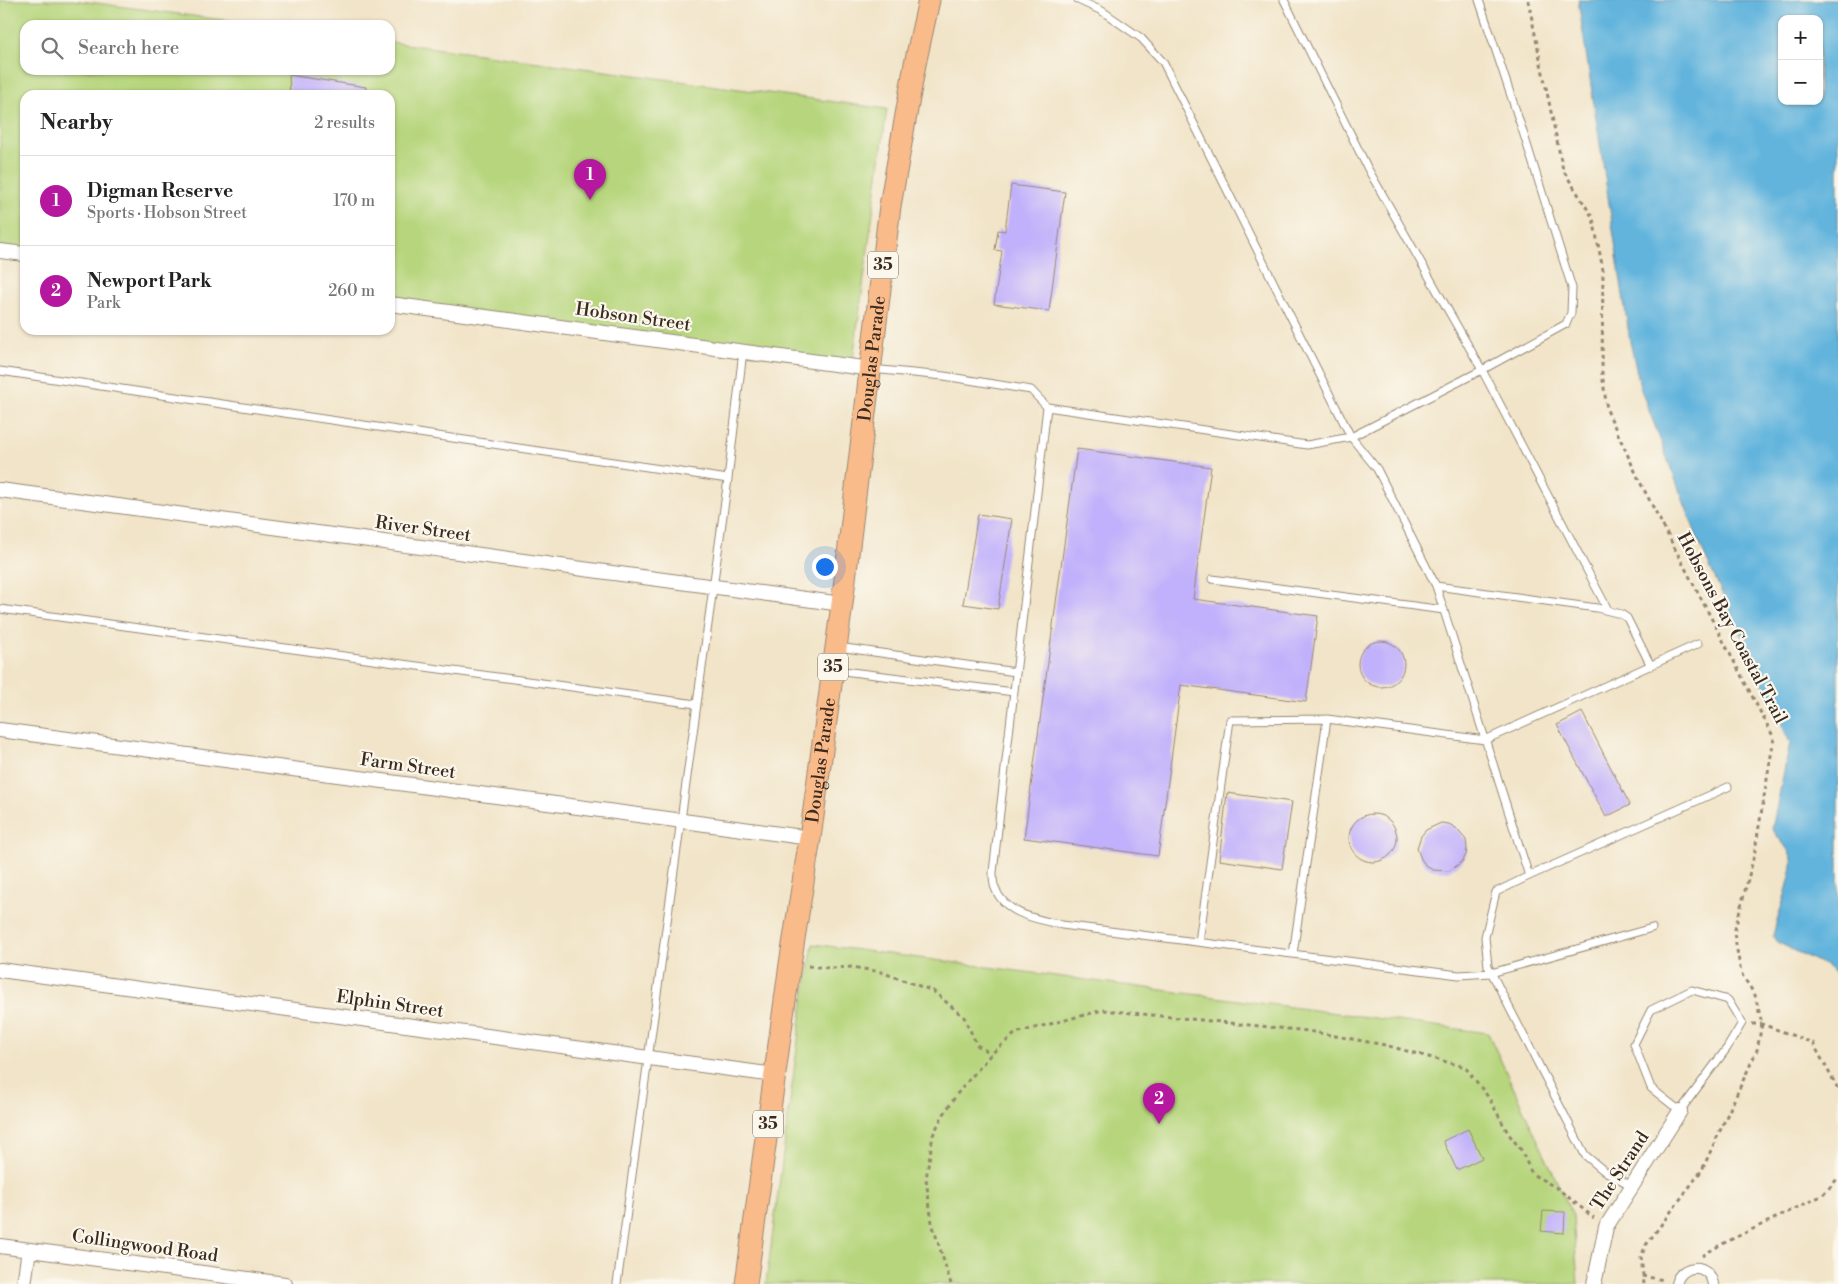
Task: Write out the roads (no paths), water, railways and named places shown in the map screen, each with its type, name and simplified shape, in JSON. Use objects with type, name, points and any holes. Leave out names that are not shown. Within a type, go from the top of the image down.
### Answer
[{"type":"main road","name":"Douglas Parade","points":[[746,1284],[842,604],[897,161],[915,64],[930,0]]},
{"type":"street","points":[[0,251],[20,253]]},
{"type":"street","name":"Hobson Street","points":[[395,305],[871,368]]},
{"type":"street","name":"River Street","points":[[0,490],[842,604]]},
{"type":"street","name":"Farm Street","points":[[0,730],[810,838]]},
{"type":"street","name":"Elphin Street","points":[[0,970],[775,1075]]},
{"type":"street","name":"The Strand","points":[[1594,1284],[1606,1227],[1680,1111]]},
{"type":"street","name":"Collingwood Road","points":[[0,1246],[223,1280],[284,1284]]},
{"type":"street","points":[[24,1284],[28,1250]]},
{"type":"street","points":[[1676,1283],[1684,1271],[1696,1267],[1707,1272],[1711,1276],[1713,1284]]},
{"type":"lane","points":[[1078,0],[1102,11],[1141,38],[1164,62],[1350,437],[1377,469],[1436,586],[1530,876]]},
{"type":"lane","points":[[1284,0],[1368,169],[1482,370],[1608,610]]},
{"type":"lane","points":[[871,368],[944,376],[1031,390],[1047,407],[1306,445],[1350,437],[1482,370],[1566,324],[1572,313],[1572,288],[1479,0]]},
{"type":"lane","points":[[617,1284],[744,351]]},
{"type":"lane","points":[[0,371],[728,479]]},
{"type":"lane","points":[[1047,407],[993,872],[995,888],[1004,903],[1023,915],[1062,925],[1458,975],[1491,972],[1652,928]]},
{"type":"lane","points":[[1212,579],[1444,610]]},
{"type":"lane","points":[[1436,586],[1608,610],[1621,614],[1627,618],[1651,666]]},
{"type":"lane","points":[[0,609],[696,704]]},
{"type":"lane","points":[[1199,942],[1230,720],[1327,719],[1486,740],[1698,644]]},
{"type":"lane","points":[[836,647],[1016,672]]},
{"type":"lane","points":[[833,670],[1014,692]]},
{"type":"lane","points":[[1293,954],[1327,719]]},
{"type":"lane","points":[[1632,1186],[1603,1170],[1585,1155],[1488,966],[1486,937],[1496,892],[1728,787]]},
{"type":"lane","points":[[1692,990],[1728,1000],[1742,1023],[1727,1048],[1680,1111],[1651,1088],[1634,1044],[1651,1010],[1692,990]]},
{"type":"water","points":[[1578,0],[1838,0],[1838,977],[1828,967],[1777,942],[1773,936],[1792,865],[1792,859],[1788,851],[1772,829],[1790,743],[1701,547],[1640,387],[1630,341]]},
{"type":"place","name":"Digman Reserve","points":[[590,200]]},
{"type":"place","name":"Newport Park","points":[[1159,1124]]}]
